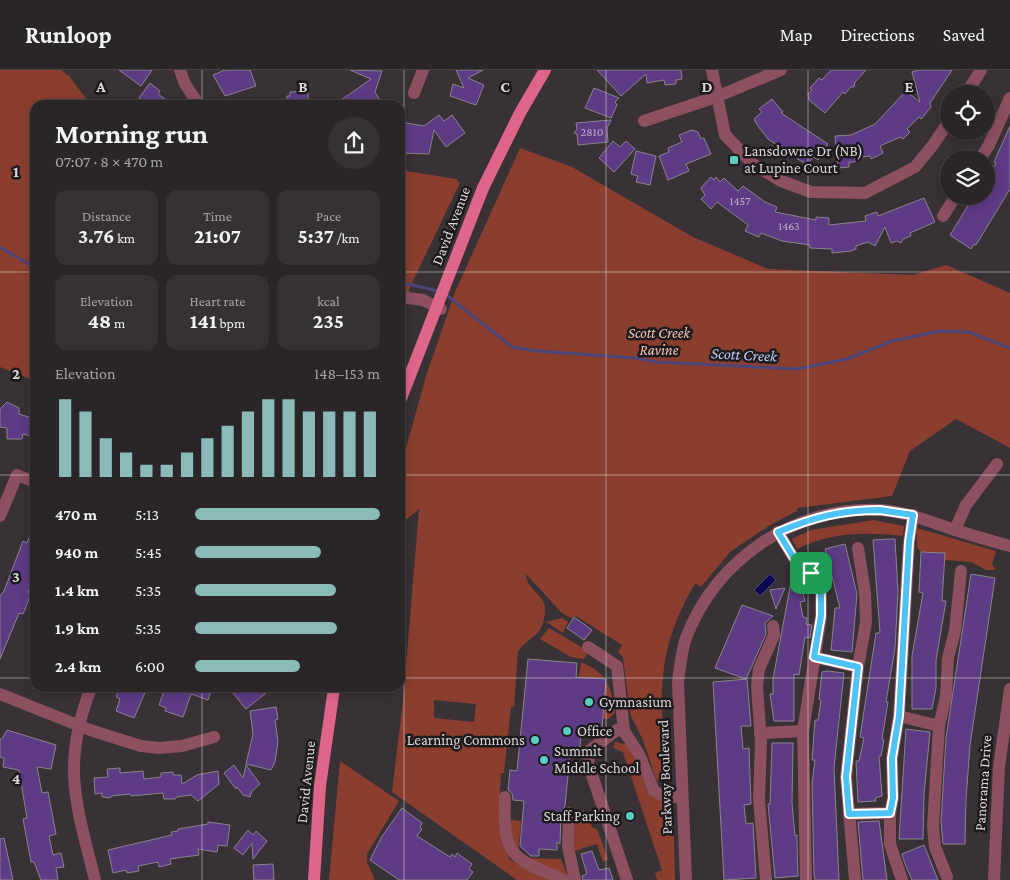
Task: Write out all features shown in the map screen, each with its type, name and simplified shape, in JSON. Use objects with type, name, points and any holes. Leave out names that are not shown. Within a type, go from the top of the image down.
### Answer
[{"type":"main road","name":"David Avenue","points":[[405,388],[484,188],[520,113],[545,70]]},
{"type":"main road","name":"David Avenue","points":[[314,880],[320,786],[333,692]]},
{"type":"street","points":[[180,70],[185,84],[196,100]]},
{"type":"street","points":[[414,93],[423,70]]},
{"type":"street","points":[[712,70],[725,135],[752,164],[781,182],[811,192],[865,193],[915,167],[940,134]]},
{"type":"street","points":[[644,121],[716,97],[781,70]]},
{"type":"street","points":[[972,85],[981,70]]},
{"type":"street","points":[[986,150],[1010,98]]},
{"type":"street","points":[[943,216],[950,205]]},
{"type":"street","points":[[405,298],[423,300],[441,309]]},
{"type":"street","points":[[955,530],[966,504],[997,464]]},
{"type":"street","points":[[0,516],[17,474],[30,480]]},
{"type":"street","name":"Parkway Boulevard","points":[[686,880],[678,682],[686,638],[707,597],[721,578],[740,559],[778,532],[823,515],[841,511],[880,510],[913,515],[955,530],[1010,546]]},
{"type":"street","points":[[902,880],[890,844],[890,813],[893,798],[892,758],[899,716],[909,542],[913,515]]},
{"type":"street","points":[[778,532],[798,565],[811,573],[821,592],[821,616],[803,731],[806,880]]},
{"type":"street","points":[[855,880],[846,777],[858,667],[866,622],[865,593],[858,548]]},
{"type":"street","points":[[947,876],[935,847],[933,826],[939,726],[946,696],[948,658],[955,631],[961,571]]},
{"type":"street","points":[[766,880],[759,799],[760,733],[757,686],[759,669],[774,635],[773,626]]},
{"type":"street","points":[[588,647],[617,666],[624,731],[639,754],[654,791],[666,797],[682,797]]},
{"type":"street","points":[[814,657],[858,667]]},
{"type":"street","name":"Panorama Drive","points":[[994,880],[1010,688]]},
{"type":"street","points":[[90,692],[79,725],[74,752],[73,783],[95,880]]},
{"type":"street","points":[[0,694],[123,742],[159,748],[182,746],[214,737]]},
{"type":"street","points":[[899,716],[939,726]]},
{"type":"street","points":[[624,731],[617,730],[590,750],[588,763],[627,880]]},
{"type":"street","points":[[760,733],[803,731]]},
{"type":"street","points":[[505,797],[506,839],[509,849],[515,857],[530,866],[564,880]]},
{"type":"street","points":[[569,813],[568,847],[575,880]]},
{"type":"street","points":[[849,814],[890,813]]},
{"type":"green space","points":[[0,70],[61,70],[69,76],[87,100],[30,100],[30,379],[0,367]]},
{"type":"green space","name":"Scott Creek Ravine","points":[[520,148],[572,167],[693,237],[768,269],[913,275],[946,265],[1010,293],[1010,448],[956,419],[910,451],[892,496],[797,508],[797,511],[770,525],[730,552],[701,587],[695,583],[673,629],[663,672],[662,709],[667,783],[664,784],[656,779],[643,740],[630,714],[623,657],[618,652],[622,645],[576,616],[571,618],[562,613],[526,574],[528,583],[544,603],[545,613],[539,631],[518,652],[514,707],[511,707],[504,773],[501,773],[500,817],[503,838],[510,860],[550,880],[517,880],[392,792],[405,692],[419,509],[405,519],[405,452],[426,376],[455,292]],"holes":[[[434,700],[476,704],[474,722],[434,718]]]},
{"type":"green space","points":[[405,171],[456,179],[460,183],[411,285],[405,305]]},
{"type":"green space","points":[[873,520],[904,526],[903,536],[862,534],[835,536],[797,549],[792,539],[811,530]]},
{"type":"green space","points":[[917,528],[996,551],[992,564],[996,570],[986,570],[971,562],[945,560],[945,553],[921,552],[917,547]]},
{"type":"green space","points":[[562,618],[568,622],[563,633],[546,622]]},
{"type":"green space","points":[[549,628],[588,651],[584,659],[571,657],[540,639]]},
{"type":"green space","name":"Gymnasium","points":[[581,662],[603,676],[610,688],[615,713],[608,719],[603,719],[602,728],[579,726],[576,677],[579,677]]},
{"type":"green space","points":[[615,742],[629,745],[647,791],[653,797],[673,801],[675,880],[657,880],[655,873],[662,870],[623,752],[613,748]]},
{"type":"green space","points":[[340,761],[399,801],[367,854],[367,862],[375,880],[329,880]]},
{"type":"green space","points":[[583,810],[593,828],[597,829],[608,859],[603,862],[597,844],[574,851],[575,811]]},
{"type":"green space","points":[[512,820],[521,821],[518,854],[509,826]]},
{"type":"green space","points":[[525,858],[561,859],[569,878]]},
{"type":"shaded area","points":[[770,574],[776,580],[760,596],[754,590]]},
{"type":"building","points":[[119,70],[152,70],[141,86]]},
{"type":"building","points":[[225,70],[250,70],[256,86],[225,96],[213,75]]},
{"type":"building","points":[[350,70],[382,71],[375,92],[380,100],[341,100],[371,79]]},
{"type":"building","points":[[456,70],[483,70],[468,78],[484,85],[476,105],[450,96],[453,84],[464,88]]},
{"type":"building","points":[[597,70],[681,70],[682,79],[676,80],[676,84],[665,85],[664,80],[647,83],[646,74],[621,96]]},
{"type":"building","points":[[831,70],[866,70],[855,82],[854,87],[851,87],[845,94],[843,92],[825,113],[809,100],[808,94],[812,90],[810,88],[819,78],[822,80]]},
{"type":"building","points":[[918,70],[952,70],[942,85],[940,85],[930,103],[931,107],[921,119],[919,117],[907,129],[910,132],[903,139],[900,137],[880,146],[883,153],[871,159],[870,156],[855,158],[855,162],[849,162],[849,167],[838,168],[835,136],[851,135],[875,124],[906,91],[920,102],[912,72]]},
{"type":"building","points":[[150,83],[160,91],[158,94],[166,100],[142,100],[139,98]]},
{"type":"building","points":[[594,88],[619,98],[615,102],[617,105],[611,118],[585,108]]},
{"type":"building","points":[[308,91],[308,100],[287,100],[290,92]]},
{"type":"building","points":[[772,99],[783,112],[781,113],[828,144],[818,160],[813,157],[807,165],[768,139],[757,125],[754,119],[762,112],[759,109]]},
{"type":"building","points":[[439,115],[444,121],[452,115],[465,133],[446,147],[434,130],[429,154],[405,153],[405,123],[424,126]]},
{"type":"building","points":[[611,120],[607,128],[608,142],[578,145],[577,134],[574,133],[577,129],[576,123]]},
{"type":"building","points":[[1010,126],[1010,189],[976,245],[974,244],[971,249],[950,235],[968,205],[995,205],[995,160]]},
{"type":"building","points":[[692,130],[698,132],[701,139],[704,138],[711,154],[686,164],[689,171],[668,180],[659,156],[669,152],[668,148],[682,142],[679,135]]},
{"type":"building","points":[[613,141],[620,147],[626,141],[635,149],[614,172],[599,158]]},
{"type":"building","points":[[636,151],[656,156],[650,185],[636,182],[638,176],[631,174]]},
{"type":"building","points":[[711,177],[714,180],[716,177],[720,182],[724,178],[738,191],[743,186],[765,202],[777,207],[775,212],[816,220],[816,217],[829,218],[829,225],[866,221],[865,216],[877,212],[878,216],[924,198],[935,222],[910,233],[911,236],[903,239],[901,243],[897,241],[891,243],[885,227],[875,246],[868,242],[856,246],[856,249],[851,251],[832,253],[832,249],[810,248],[810,245],[782,241],[761,233],[759,237],[745,231],[748,225],[717,202],[711,209],[701,199],[705,195],[701,188]]},
{"type":"building","points":[[7,402],[19,408],[19,414],[30,417],[30,436],[23,434],[22,439],[7,439],[7,428],[0,427],[0,409]]},
{"type":"building","points":[[30,536],[30,588],[28,593],[30,596],[23,614],[19,613],[0,659],[0,596],[4,591],[23,541],[27,543]]},
{"type":"building","points":[[895,539],[898,592],[895,648],[886,702],[888,702],[882,739],[884,740],[881,756],[879,756],[882,796],[875,798],[876,801],[858,802],[856,761],[859,761],[864,738],[860,737],[876,633],[880,633],[873,540]]},
{"type":"building","points":[[845,544],[857,594],[852,652],[831,650],[835,608],[840,608],[825,549]]},
{"type":"building","points":[[921,552],[945,553],[942,601],[946,601],[936,660],[936,688],[932,709],[912,709],[912,656],[923,593],[919,592]]},
{"type":"building","points":[[793,571],[798,590],[802,589],[805,601],[800,602],[803,617],[807,618],[806,624],[812,625],[810,638],[805,637],[799,675],[794,674],[794,721],[774,721],[770,694],[773,694],[773,679]]},
{"type":"building","points":[[971,574],[995,578],[970,745],[965,844],[943,844],[941,822],[946,738]]},
{"type":"building","points":[[785,588],[776,609],[770,590]]},
{"type":"building","points":[[742,605],[773,616],[765,623],[766,634],[746,679],[715,668]]},
{"type":"building","points":[[574,617],[592,630],[584,640],[567,628]]},
{"type":"building","name":"Summit Middle School","points":[[528,659],[577,663],[576,677],[606,679],[602,728],[582,727],[579,756],[570,755],[565,806],[561,813],[560,844],[557,842],[557,850],[539,849],[539,856],[531,856],[520,846],[524,801],[513,800],[512,793],[508,790],[510,770],[517,771]]},
{"type":"building","points":[[822,672],[844,673],[834,768],[839,880],[815,880],[812,783],[815,760],[812,760],[815,720],[818,720],[821,700],[819,699]]},
{"type":"building","points":[[747,679],[751,726],[741,726],[743,749],[749,748],[751,804],[744,805],[746,824],[753,823],[756,878],[724,880],[713,682]]},
{"type":"building","points":[[118,692],[145,692],[134,718],[116,711],[120,699],[116,697]]},
{"type":"building","points":[[164,692],[211,692],[208,700],[191,694],[183,717],[165,711],[166,708],[159,705]]},
{"type":"building","points":[[232,692],[265,692],[266,693],[246,709]]},
{"type":"building","points":[[276,707],[278,719],[275,720],[278,741],[275,762],[271,770],[246,764],[253,734],[250,711]]},
{"type":"building","points":[[906,729],[930,732],[924,794],[923,839],[899,839]]},
{"type":"building","points":[[7,730],[56,745],[51,769],[37,767],[42,793],[48,792],[56,834],[49,836],[53,855],[61,853],[64,867],[56,868],[58,880],[41,880],[34,862],[31,862],[23,819],[27,818],[19,770],[3,767],[4,758],[0,757],[0,739],[2,739]]},
{"type":"building","points":[[772,743],[793,743],[792,803],[795,836],[797,835],[798,876],[775,878],[768,804],[770,804]]},
{"type":"building","points":[[234,765],[243,778],[246,765],[260,784],[252,791],[250,797],[243,795],[237,787],[236,789],[224,773]]},
{"type":"building","points":[[120,768],[120,773],[143,771],[144,779],[161,777],[161,773],[173,772],[173,775],[181,775],[182,784],[197,775],[218,771],[219,784],[198,801],[191,795],[175,799],[164,799],[163,793],[131,796],[130,794],[112,796],[110,798],[102,797],[102,793],[95,794],[94,778],[108,777],[107,769]]},
{"type":"building","points":[[402,808],[422,823],[420,827],[422,829],[417,836],[450,857],[452,854],[455,857],[457,853],[472,864],[469,869],[473,872],[467,880],[399,880],[370,860],[381,838]]},
{"type":"building","points":[[879,821],[887,880],[863,880],[858,822]]},
{"type":"building","points":[[208,822],[230,825],[227,846],[218,845],[217,852],[198,849],[199,855],[170,859],[171,864],[159,867],[158,862],[138,866],[139,871],[127,873],[126,870],[113,873],[108,850],[172,835],[171,832],[178,831],[178,829],[208,824]]},
{"type":"building","points":[[248,830],[253,835],[256,831],[267,841],[253,859],[252,843],[243,855],[234,848]]},
{"type":"building","points":[[4,838],[13,880],[0,880],[0,839]]},
{"type":"building","points":[[924,845],[938,880],[912,880],[905,864],[902,854]]},
{"type":"building","points":[[592,851],[599,870],[609,868],[613,880],[583,880],[582,876],[587,874],[581,854]]},
{"type":"building","points":[[273,864],[274,880],[254,880],[253,865]]},
{"type":"waterway","name":"Scott Creek","points":[[0,247],[30,265]]},
{"type":"waterway","name":"Scott Creek","points":[[405,283],[438,291]]},
{"type":"waterway","name":"Scott Creek","points":[[444,293],[512,347],[537,351],[635,358],[656,362],[797,369],[847,359],[892,341],[940,331],[969,332],[1010,348]]},
{"type":"place","name":"Lansdowne Dr (NB) at Lupine Court","points":[[734,160]]},
{"type":"place","name":"Gymnasium","points":[[589,702]]},
{"type":"place","name":"Office","points":[[567,731]]},
{"type":"place","name":"Learning Commons","points":[[535,740]]},
{"type":"place","name":"Summit Middle School","points":[[544,760]]},
{"type":"place","name":"Staff Parking","points":[[630,816]]},
{"type":"route","points":[[880,510],[913,515],[910,527],[899,716],[892,758],[893,798],[890,813],[849,814],[846,777],[854,722],[858,667],[814,657],[821,616],[821,592],[811,573],[798,565],[778,532],[823,515],[841,511],[880,510]]}]
